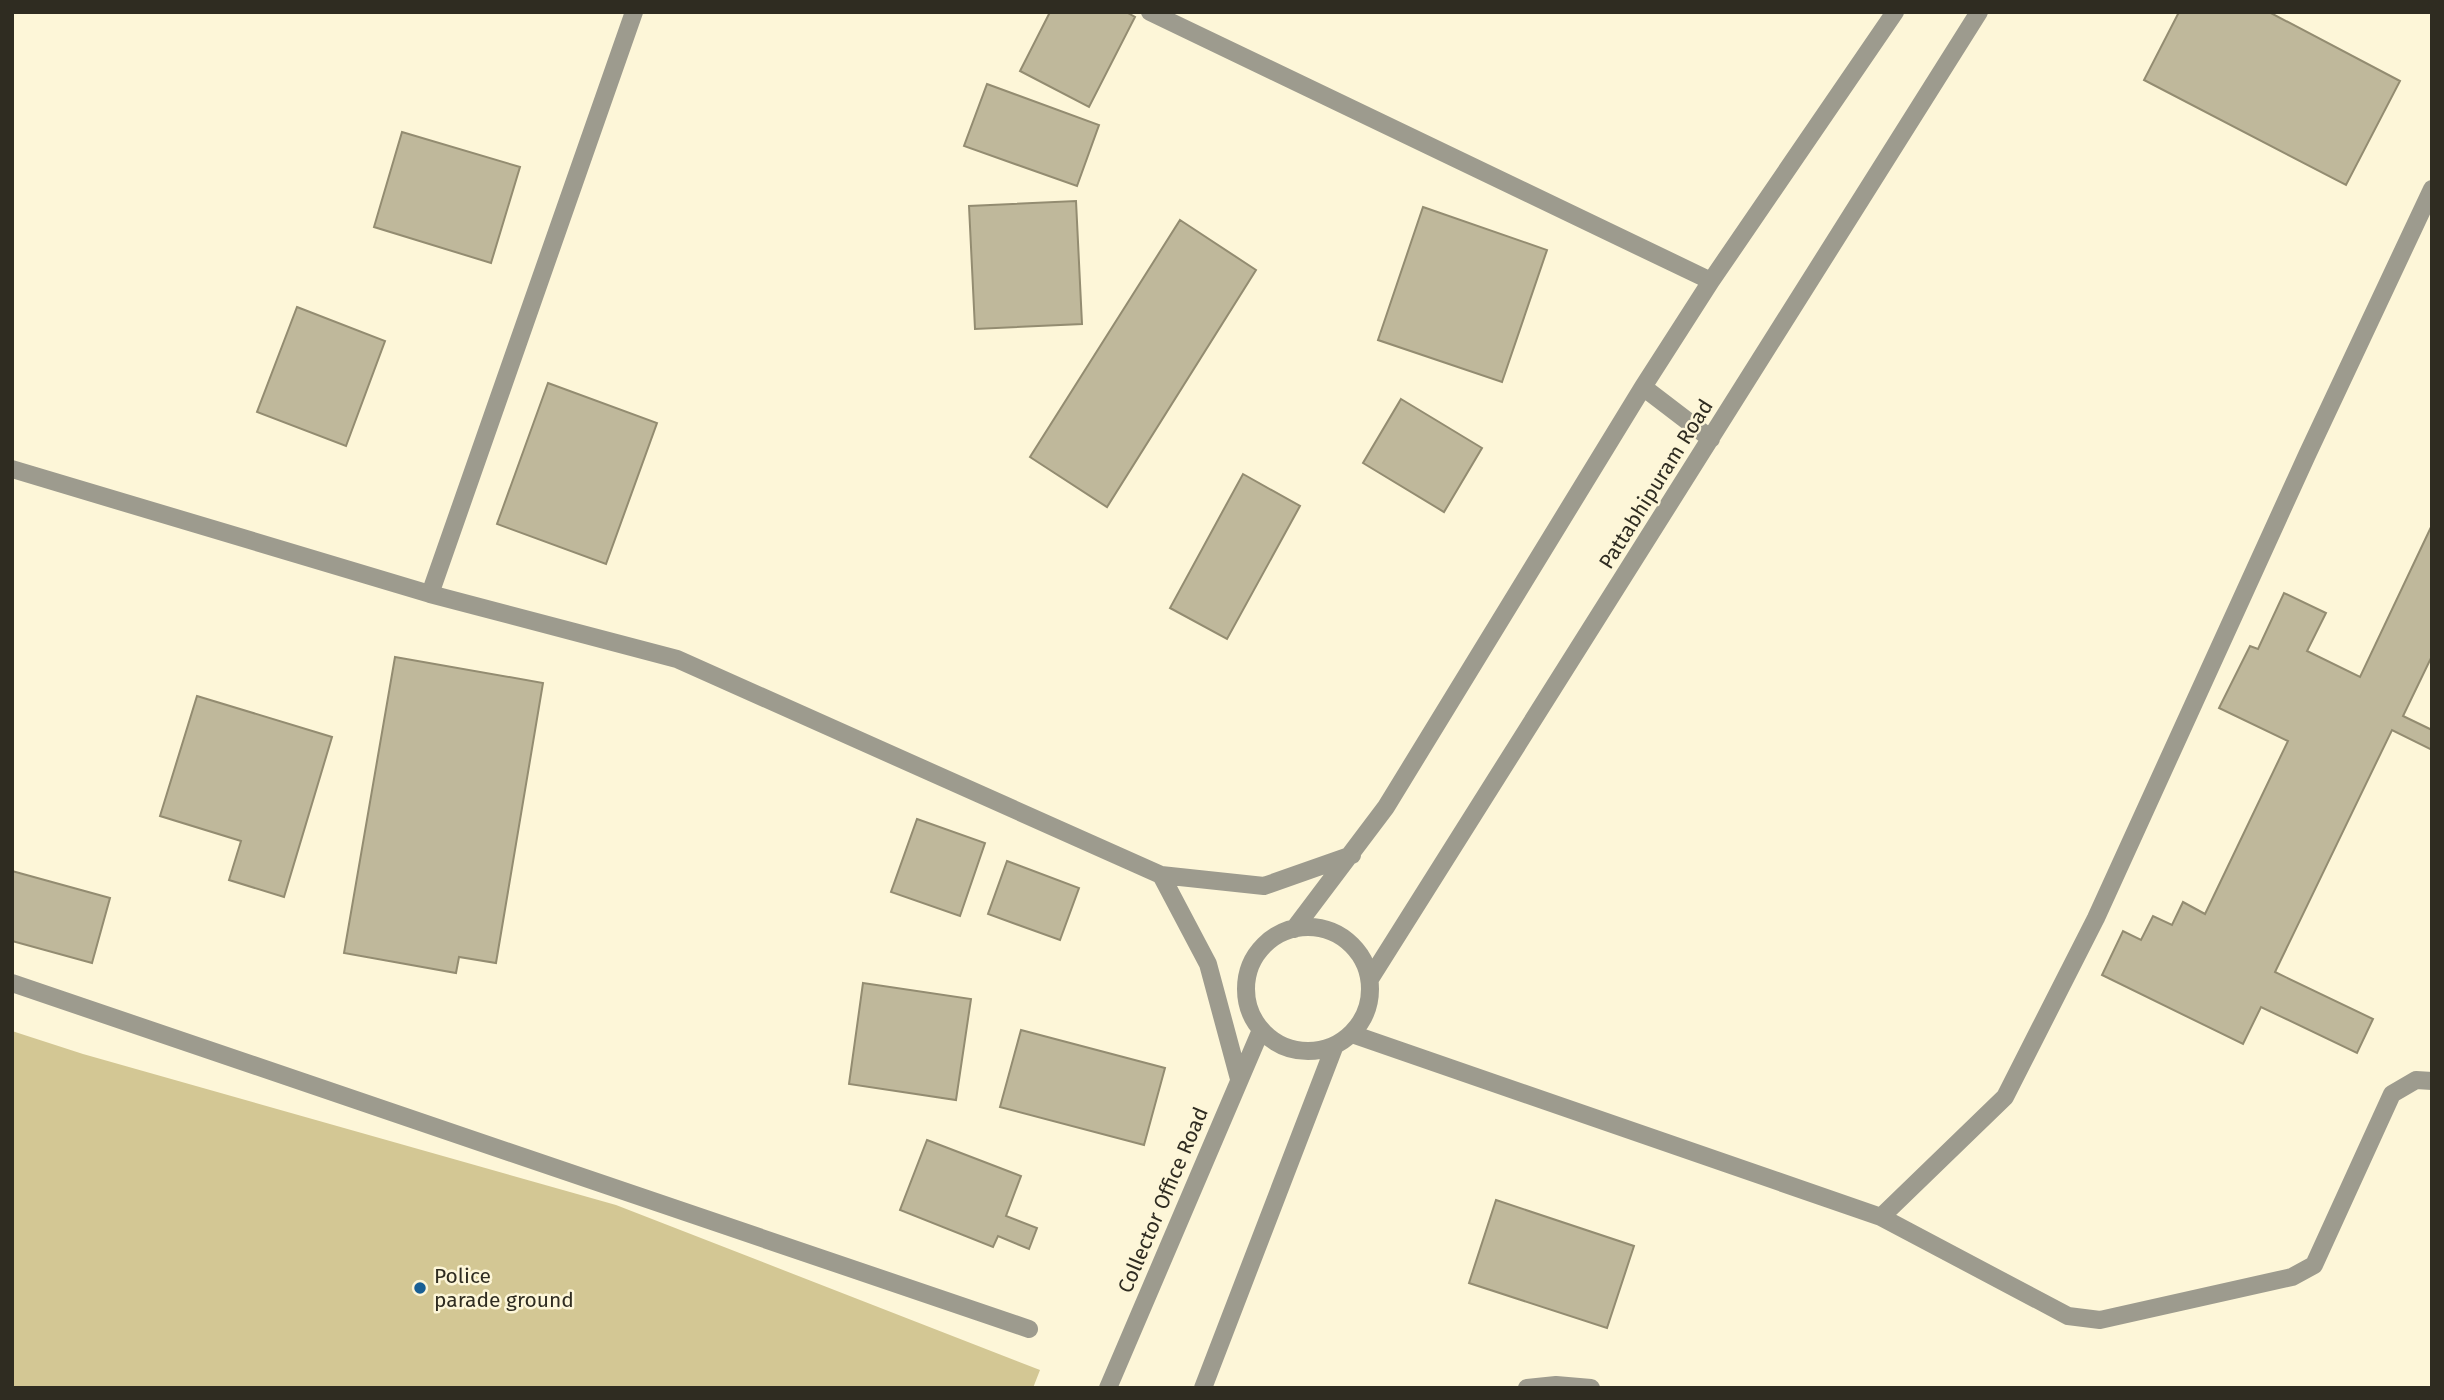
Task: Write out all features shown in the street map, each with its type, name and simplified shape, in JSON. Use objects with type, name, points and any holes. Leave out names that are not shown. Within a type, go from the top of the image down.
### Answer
[{"type":"street","points":[[430,594],[634,12]]},
{"type":"street","points":[[1150,12],[1711,281]]},
{"type":"street","points":[[1294,929],[1386,807],[1643,387],[1711,281],[1895,12]]},
{"type":"street","name":"Pattabhipuram Road","points":[[1352,1034],[1366,1009],[1370,979],[1979,12]]},
{"type":"street","points":[[1881,1217],[2005,1097],[2096,918],[2307,455],[2432,189]]},
{"type":"street","points":[[1643,387],[1711,439]]},
{"type":"street","points":[[12,469],[430,594],[677,659],[1161,875],[1265,886],[1352,855]]},
{"type":"street","points":[[1161,875],[1208,964],[1239,1079]]},
{"type":"street","points":[[1370,979],[1363,960],[1352,945],[1336,933],[1315,927],[1294,929],[1275,936],[1259,951],[1249,970],[1246,991],[1250,1012],[1261,1030],[1277,1044],[1297,1051],[1317,1051],[1335,1045],[1352,1034],[1881,1217],[2068,1316],[2099,1321],[2292,1277],[2314,1265],[2392,1094],[2416,1080],[2432,1081]]},
{"type":"street","points":[[12,983],[1029,1329]]},
{"type":"street","name":"Collector Office Road","points":[[1108,1388],[1261,1030]]},
{"type":"street","points":[[1208,1386],[1335,1045]]},
{"type":"street","points":[[1527,1388],[1556,1385],[1591,1388]]},
{"type":"shaded area","name":"Police parade ground","points":[[12,1031],[83,1054],[616,1205],[1040,1370],[1033,1388],[12,1388]]},
{"type":"building","points":[[1050,12],[1126,12],[1135,17],[1089,107],[1020,71]]},
{"type":"building","points":[[2179,12],[2269,12],[2400,81],[2346,185],[2144,80]]},
{"type":"building","points":[[987,84],[1099,125],[1077,186],[964,146]]},
{"type":"building","points":[[402,132],[520,167],[491,263],[374,227]]},
{"type":"building","points":[[1076,201],[1082,324],[975,329],[969,206]]},
{"type":"building","points":[[1423,207],[1547,250],[1502,382],[1378,340]]},
{"type":"building","points":[[1180,220],[1256,270],[1107,507],[1030,457]]},
{"type":"building","points":[[297,307],[385,341],[346,446],[257,412]]},
{"type":"building","points":[[548,383],[657,423],[606,564],[497,524]]},
{"type":"building","points":[[1401,399],[1482,448],[1444,512],[1363,463]]},
{"type":"building","points":[[1243,474],[1300,506],[1227,639],[1170,608]]},
{"type":"building","points":[[2432,525],[2432,656],[2403,716],[2432,730],[2432,750],[2392,730],[2275,972],[2373,1019],[2357,1053],[2261,1007],[2243,1044],[2102,975],[2123,931],[2141,940],[2153,916],[2172,925],[2183,902],[2205,914],[2288,741],[2219,708],[2250,646],[2258,649],[2284,593],[2326,613],[2307,651],[2360,677]]},
{"type":"building","points":[[395,657],[543,683],[496,963],[459,957],[456,973],[344,953]]},
{"type":"building","points":[[197,696],[332,737],[284,897],[229,880],[241,841],[160,816]]},
{"type":"building","points":[[917,819],[985,843],[960,916],[891,892]]},
{"type":"building","points":[[1007,861],[1079,888],[1060,940],[988,914]]},
{"type":"building","points":[[12,871],[110,898],[92,963],[12,941]]},
{"type":"building","points":[[863,983],[971,999],[956,1100],[849,1084]]},
{"type":"building","points":[[1021,1030],[1165,1068],[1144,1145],[1000,1107]]},
{"type":"building","points":[[927,1140],[1021,1176],[1006,1216],[1037,1228],[1029,1249],[998,1236],[993,1247],[900,1210]]},
{"type":"building","points":[[1496,1200],[1634,1246],[1607,1328],[1469,1283]]},
{"type":"place","name":"Police parade ground","points":[[420,1288]]}]
